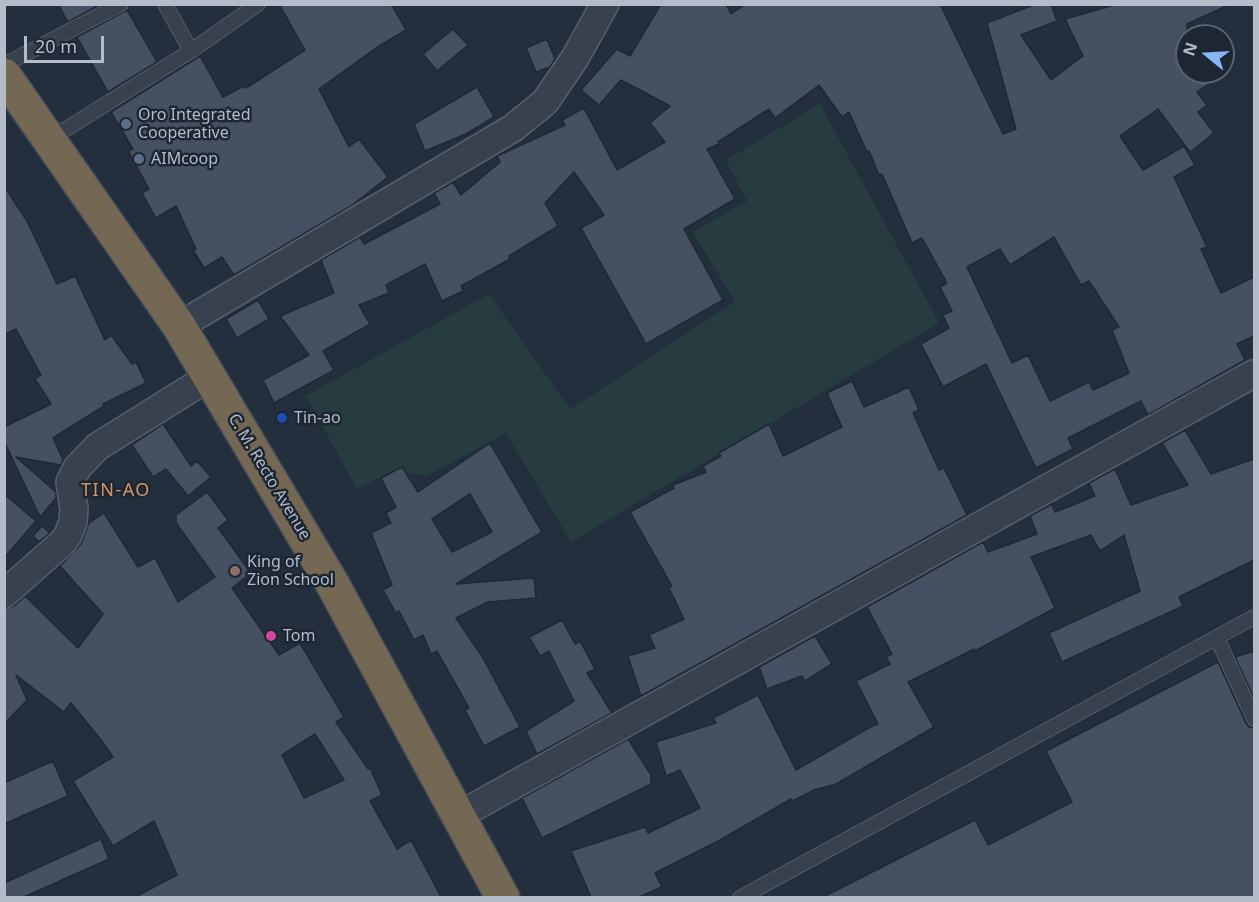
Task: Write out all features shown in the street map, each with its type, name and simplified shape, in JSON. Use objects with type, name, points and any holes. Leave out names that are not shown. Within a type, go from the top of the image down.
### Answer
[{"type":"highway","name":"C. M. Recto Avenue","points":[[4,75],[178,326],[209,377],[333,585],[503,897]]},
{"type":"street","points":[[178,326],[513,128],[545,102],[605,4]]},
{"type":"street","points":[[458,816],[1253,374]]},
{"type":"street","points":[[4,594],[62,543],[68,535],[73,522],[74,509],[70,482],[77,468],[97,447],[209,377]]},
{"type":"lane","points":[[4,65],[121,4]]},
{"type":"lane","points":[[165,4],[191,51]]},
{"type":"lane","points":[[50,139],[191,51],[258,4]]},
{"type":"lane","points":[[740,897],[1254,617]]},
{"type":"lane","points":[[1217,638],[1254,719]]},
{"type":"green space","points":[[820,104],[939,323],[571,542],[506,433],[426,476],[394,471],[357,489],[306,396],[489,294],[570,409],[735,302],[693,232],[747,201],[726,160]]},
{"type":"building","points":[[58,4],[101,4],[68,22]]},
{"type":"building","points":[[279,4],[391,4],[406,30],[376,48],[319,89],[349,147],[359,139],[388,177],[351,206],[234,275],[222,257],[204,268],[193,250],[196,249],[176,206],[156,218],[142,193],[149,189],[128,151],[133,149],[111,112],[200,56],[223,97],[244,86],[246,88],[305,50]]},
{"type":"building","points":[[661,4],[726,4],[731,14],[746,4],[940,4],[1003,134],[1016,129],[987,23],[1036,4],[1051,4],[1057,21],[1021,35],[1051,80],[1083,56],[1065,19],[1118,4],[1231,4],[1187,24],[1175,24],[1175,84],[1209,84],[1197,92],[1207,105],[1198,112],[1214,133],[1190,152],[1158,109],[1120,136],[1143,170],[1184,146],[1195,165],[1174,177],[1207,247],[1201,249],[1221,293],[1254,277],[1254,336],[1237,344],[1245,360],[1148,415],[1141,401],[1068,438],[1073,449],[1036,468],[986,364],[943,387],[921,344],[949,328],[943,315],[952,311],[940,287],[947,283],[922,238],[912,243],[882,174],[879,175],[849,112],[842,117],[819,85],[775,118],[769,109],[718,142],[719,144],[707,149],[735,199],[684,229],[723,300],[646,344],[581,228],[604,215],[574,172],[545,203],[558,226],[509,256],[510,259],[461,286],[463,291],[442,301],[425,264],[386,285],[389,293],[359,305],[370,324],[323,351],[334,370],[274,403],[263,380],[309,355],[280,316],[334,293],[321,260],[360,237],[364,244],[440,204],[434,193],[453,182],[461,195],[500,162],[497,156],[565,125],[562,120],[584,108],[617,170],[665,142],[650,123],[670,106],[621,80],[599,105],[581,90],[617,49],[630,56]],"holes":[[[1054,237],[1081,285],[1089,281],[1119,327],[1112,330],[1129,373],[1093,390],[1089,382],[1050,401],[1028,355],[1012,363],[967,267],[1000,249],[1010,265]]]},
{"type":"building","points":[[127,10],[157,62],[108,92],[77,37]]},
{"type":"building","points":[[453,29],[468,45],[437,71],[423,54]]},
{"type":"building","points":[[547,39],[555,59],[550,67],[536,72],[526,48]]},
{"type":"building","points":[[477,87],[494,117],[466,134],[425,151],[414,124]]},
{"type":"building","points":[[4,186],[27,221],[57,284],[75,276],[105,340],[111,335],[132,364],[136,362],[146,383],[103,404],[104,406],[53,438],[63,460],[61,465],[16,457],[56,492],[56,498],[40,517],[4,441],[4,427],[51,404],[35,379],[41,375],[16,329],[4,335]]},
{"type":"building","points":[[258,300],[269,319],[237,338],[226,319]]},
{"type":"building","points":[[852,381],[864,407],[909,387],[919,410],[913,413],[939,470],[944,468],[967,515],[641,696],[628,656],[655,648],[649,635],[684,619],[669,588],[672,586],[630,512],[674,488],[673,485],[706,472],[703,466],[721,456],[719,453],[769,424],[783,456],[842,427],[827,393]]},
{"type":"building","points":[[163,424],[191,466],[197,461],[211,477],[188,496],[166,469],[153,477],[132,445]]},
{"type":"building","points":[[1185,430],[1211,474],[1254,459],[1254,560],[1179,597],[1183,606],[1062,662],[1049,633],[1140,591],[1124,535],[1100,551],[1091,535],[1031,557],[1055,608],[975,651],[974,649],[908,682],[934,727],[836,784],[814,790],[793,801],[791,799],[720,840],[655,873],[662,887],[639,897],[591,897],[571,851],[645,827],[648,833],[700,808],[680,770],[666,776],[656,742],[716,723],[713,718],[758,695],[796,770],[878,724],[856,681],[890,664],[886,657],[892,654],[867,607],[983,542],[988,552],[1037,534],[1030,516],[1052,504],[1055,512],[1095,496],[1089,483],[1115,469],[1131,505],[1188,485],[1162,443]]},
{"type":"building","points":[[490,443],[542,532],[456,584],[534,578],[536,598],[488,602],[456,618],[483,658],[520,727],[484,746],[465,710],[469,708],[437,651],[431,654],[423,635],[414,640],[399,611],[396,613],[383,590],[392,585],[371,533],[391,523],[386,513],[396,507],[381,478],[402,467],[418,492]],"holes":[[[470,494],[492,532],[452,552],[432,519]]]},
{"type":"building","points":[[207,492],[228,520],[218,528],[251,573],[232,588],[279,655],[300,643],[344,717],[336,722],[368,769],[370,768],[382,795],[370,801],[397,849],[411,840],[441,897],[135,897],[177,875],[154,821],[113,846],[73,781],[113,757],[101,740],[71,703],[64,712],[16,675],[27,700],[5,723],[4,609],[14,606],[25,596],[78,648],[103,614],[60,566],[81,544],[89,523],[104,513],[138,567],[155,558],[178,602],[215,577],[176,523],[176,515]],"holes":[[[315,734],[344,780],[304,798],[282,755]]]},
{"type":"building","points":[[4,494],[36,521],[4,558]]},
{"type":"building","points":[[42,526],[50,533],[39,542],[33,536]]},
{"type":"building","points":[[562,620],[575,644],[580,641],[595,669],[587,673],[612,713],[537,754],[526,731],[574,701],[549,651],[540,656],[529,637]]},
{"type":"building","points":[[815,636],[832,664],[805,681],[802,676],[767,689],[759,667]]},
{"type":"building","points":[[1254,651],[1254,698],[1235,657]]},
{"type":"building","points":[[1218,662],[1246,723],[1249,727],[1254,728],[1254,897],[823,897],[975,820],[988,845],[1072,802],[1046,751]]},
{"type":"building","points":[[628,739],[651,775],[651,784],[542,838],[522,798]]},
{"type":"building","points":[[53,761],[68,796],[4,824],[4,783]]},
{"type":"building","points":[[101,839],[109,859],[24,897],[4,897],[4,883]]},
{"type":"place","name":"Oro Integrated Cooperative","points":[[126,124]]},
{"type":"place","name":"AIMcoop","points":[[139,159]]},
{"type":"place","name":"Tin-ao","points":[[282,418]]},
{"type":"place","name":"King of Zion School","points":[[235,571]]},
{"type":"place","name":"Tom","points":[[271,636]]},
{"type":"district","name":"TIN-AO","points":[[116,491]]}]
